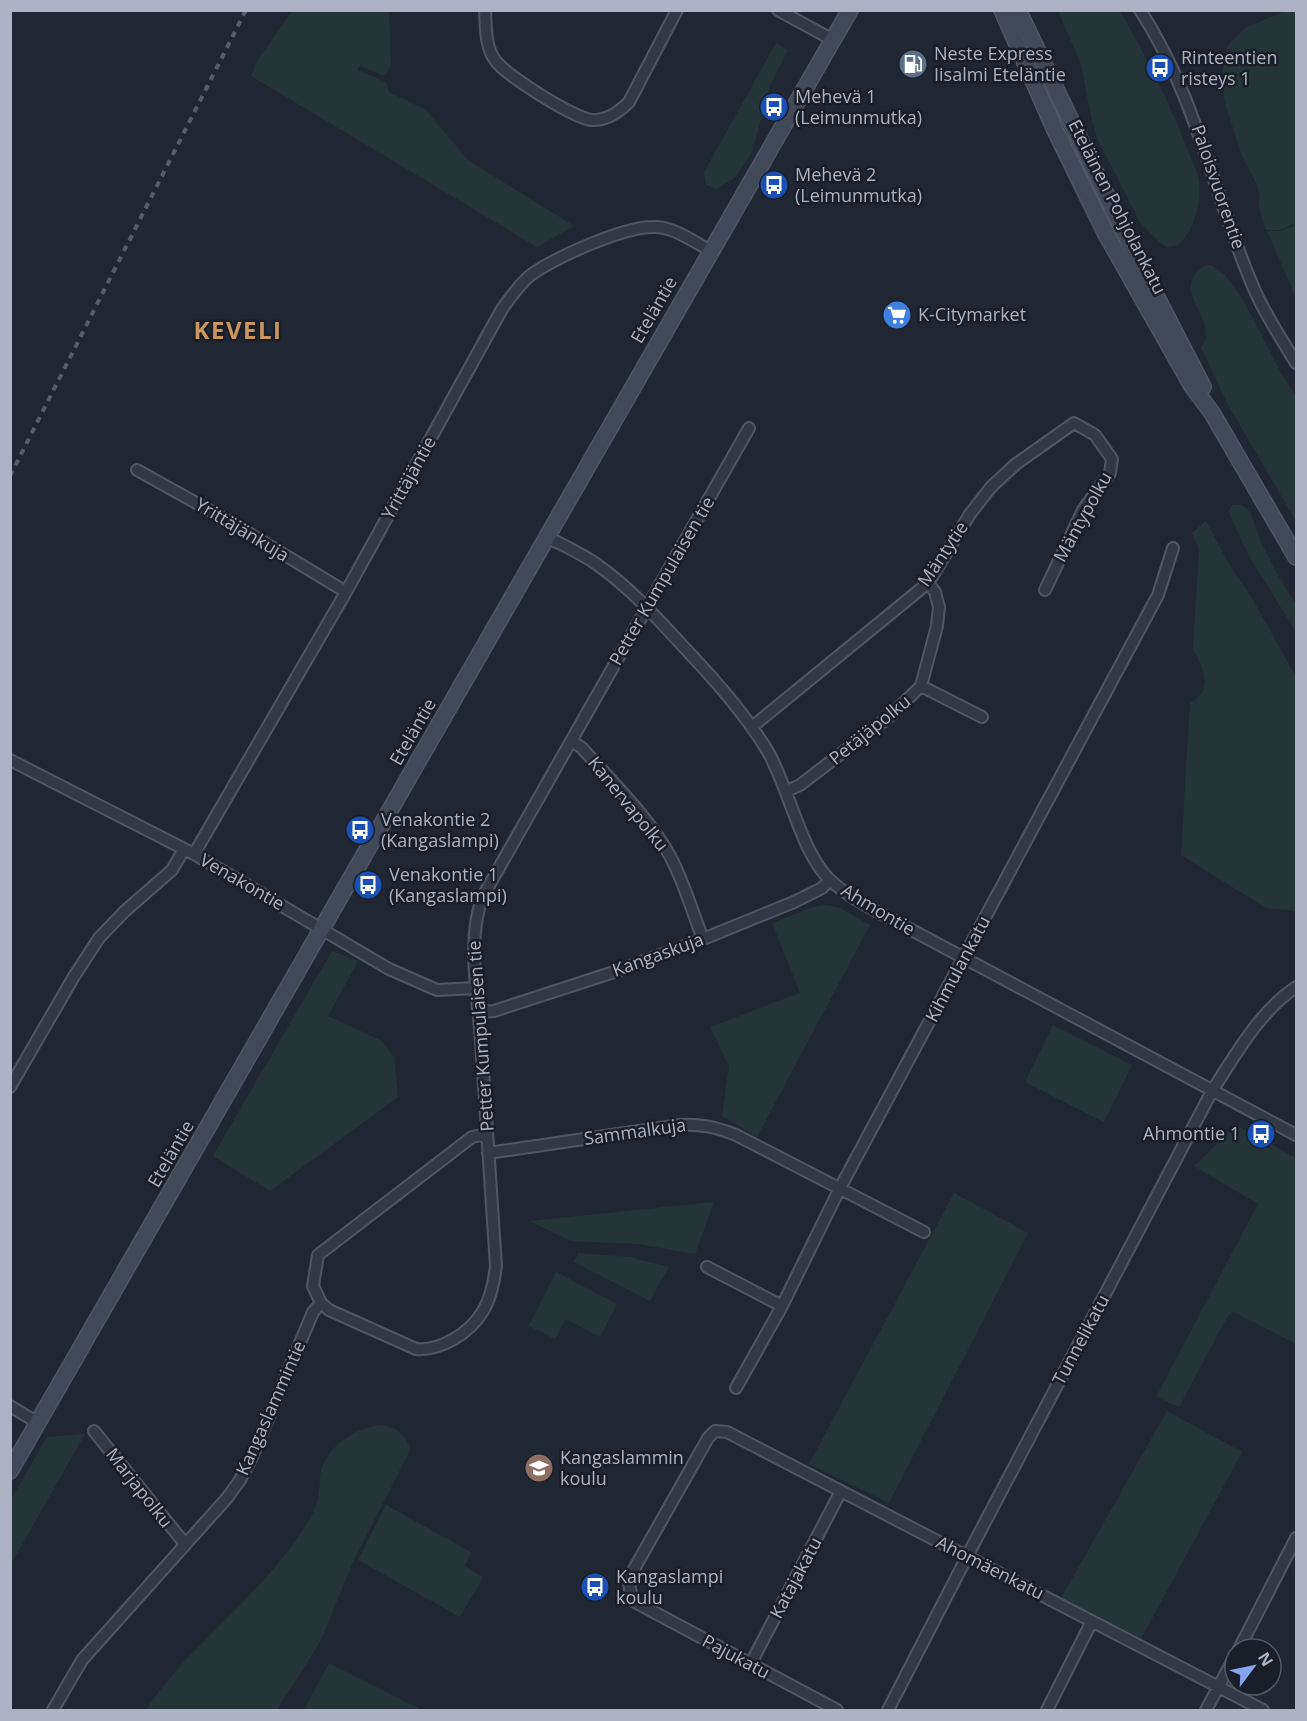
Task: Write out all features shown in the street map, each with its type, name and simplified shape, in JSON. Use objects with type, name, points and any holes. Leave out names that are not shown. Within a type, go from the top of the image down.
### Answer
[{"type":"street","points":[[485,10],[488,44],[494,59],[508,74],[577,116],[591,120],[610,116],[620,111],[628,102],[677,10]]},
{"type":"street","points":[[778,10],[833,40]]},
{"type":"street","name":"Eteläinen Pohjolankatu","points":[[1002,10],[1055,130],[1106,234],[1192,386],[1212,413],[1296,557]]},
{"type":"street","name":"Eteläinen Pohjolankatu","points":[[1018,10],[1138,261],[1202,384],[1212,413]]},
{"type":"street","name":"Paloisvuorentie","points":[[1140,10],[1168,60],[1199,132],[1256,292],[1296,363]]},
{"type":"street","name":"Eteläntie","points":[[10,1471],[324,929],[850,11]]},
{"type":"street","name":"Yrittäjäntie","points":[[10,1087],[73,978],[99,938],[189,852],[346,592],[502,309],[531,275],[596,242],[638,228],[657,227],[671,230],[711,251]]},
{"type":"street","name":"Mäntytie","points":[[752,727],[928,583],[970,514],[991,487],[1016,464],[1074,423]]},
{"type":"street","name":"Mäntypolku","points":[[1045,590],[1083,510],[1110,473],[1112,459],[1095,435],[1074,423]]},
{"type":"street","name":"Petter Kumpulaisen tie","points":[[321,1304],[329,1311],[416,1348],[437,1348],[460,1334],[483,1312],[496,1266],[476,988],[474,934],[477,912],[483,896],[749,428]]},
{"type":"street","name":"Yrittäjänkuja","points":[[138,470],[232,523],[346,592]]},
{"type":"street","name":"Ahmontie","points":[[547,537],[596,564],[620,581],[710,676],[752,727],[768,752],[787,791],[809,849],[830,880],[876,911],[1296,1135]]},
{"type":"street","name":"Kihmulankatu","points":[[736,1388],[782,1306],[840,1188],[1158,595],[1173,548]]},
{"type":"street","name":"Petäjäpolku","points":[[787,791],[800,785],[889,717],[921,686],[937,626],[939,606],[935,592],[928,583]]},
{"type":"street","points":[[921,686],[982,717]]},
{"type":"street","name":"Kanervapolku","points":[[572,741],[582,748],[637,810],[669,854],[680,875],[703,939]]},
{"type":"street","name":"Venakontie","points":[[10,760],[189,852],[324,929],[358,952],[423,985],[436,990],[476,988]]},
{"type":"street","name":"Kangaskuja","points":[[479,1012],[494,1011],[617,971],[703,939],[794,902],[822,888],[830,880]]},
{"type":"street","name":"Tunnelikatu","points":[[888,1710],[1212,1091],[1259,1022],[1275,1004],[1296,987]]},
{"type":"street","name":"Sammalkuja","points":[[488,1153],[698,1124],[714,1126],[924,1232]]},
{"type":"street","points":[[321,1304],[313,1286],[318,1255],[472,1137],[487,1134]]},
{"type":"street","points":[[707,1267],[782,1306]]},
{"type":"street","name":"Kangaslammintie","points":[[53,1710],[82,1660],[240,1480],[252,1457],[313,1312],[321,1304]]},
{"type":"street","points":[[10,1406],[38,1424]]},
{"type":"street","name":"Marjapolku","points":[[94,1431],[185,1544]]},
{"type":"street","name":"Ahomäenkatu","points":[[635,1602],[630,1590],[629,1578],[708,1438],[715,1431],[727,1432],[1263,1710]]},
{"type":"street","name":"Katajakatu","points":[[750,1665],[841,1491]]},
{"type":"street","points":[[1245,1637],[1296,1538]]},
{"type":"street","name":"Pajukatu","points":[[635,1602],[837,1710]]},
{"type":"street","points":[[1047,1710],[1092,1622]]},
{"type":"street","points":[[1206,1710],[1223,1678]]},
{"type":"shaded area","points":[[292,11],[389,11],[391,63],[385,76],[360,66],[357,70],[386,82],[389,92],[426,110],[468,160],[574,226],[537,247],[251,76],[257,61]]},
{"type":"shaded area","points":[[1058,11],[1120,11],[1147,60],[1172,111],[1198,176],[1199,194],[1196,213],[1189,231],[1178,245],[1168,247],[1159,242],[1140,222],[1098,140],[1081,64]]},
{"type":"shaded area","points":[[1285,11],[1296,11],[1296,223],[1280,230],[1266,230],[1258,205],[1260,197],[1257,185],[1242,156],[1224,100],[1223,68],[1228,45],[1245,28]]},
{"type":"shaded area","points":[[776,43],[788,50],[770,86],[752,152],[736,177],[716,189],[706,185],[704,172]]},
{"type":"shaded area","points":[[1296,225],[1296,298],[1267,231],[1280,231]]},
{"type":"shaded area","points":[[1211,265],[1224,274],[1243,299],[1296,397],[1296,521],[1228,405],[1201,348],[1206,330],[1191,292],[1191,285],[1198,271],[1204,266]]},
{"type":"shaded area","points":[[1233,505],[1241,505],[1250,511],[1260,540],[1296,605],[1296,632],[1249,556],[1228,511]]},
{"type":"shaded area","points":[[1206,521],[1296,677],[1296,911],[1266,908],[1181,855],[1190,702],[1194,702],[1203,691],[1205,681],[1202,667],[1193,649],[1199,548],[1192,533]]},
{"type":"shaded area","points":[[826,905],[840,908],[870,925],[757,1137],[722,1116],[729,1066],[710,1027],[800,993],[772,923],[813,907]]},
{"type":"shaded area","points":[[332,951],[358,961],[328,1016],[382,1041],[394,1057],[398,1097],[270,1191],[213,1156]]},
{"type":"shaded area","points":[[1053,1025],[1132,1065],[1104,1122],[1025,1082]]},
{"type":"shaded area","points":[[1236,1125],[1296,1158],[1296,1344],[1232,1311],[1179,1407],[1156,1397],[1258,1204],[1194,1166]]},
{"type":"shaded area","points":[[954,1193],[1028,1233],[889,1503],[809,1464]]},
{"type":"shaded area","points":[[714,1202],[695,1254],[638,1244],[571,1241],[529,1221]]},
{"type":"shaded area","points":[[578,1253],[630,1257],[669,1267],[650,1301],[574,1262]]},
{"type":"shaded area","points":[[556,1272],[617,1304],[600,1337],[566,1319],[555,1339],[529,1326]]},
{"type":"shaded area","points":[[1167,1411],[1242,1452],[1141,1639],[1061,1598]]},
{"type":"shaded area","points":[[379,1425],[395,1429],[403,1435],[410,1450],[353,1562],[320,1642],[277,1710],[146,1710],[183,1663],[266,1578],[285,1555],[314,1511],[319,1495],[321,1471],[330,1453],[352,1434]]},
{"type":"shaded area","points":[[85,1434],[11,1564],[11,1499],[47,1437]]},
{"type":"shaded area","points":[[386,1505],[471,1552],[465,1566],[483,1577],[460,1617],[358,1560]]},
{"type":"shaded area","points":[[329,1663],[422,1710],[304,1710]]},
{"type":"railway","points":[[10,476],[246,10]]},
{"type":"place","name":"Neste Express Iisalmi Eteläntie","points":[[913,64]]},
{"type":"place","name":"Rinteentien risteys 1","points":[[1160,68]]},
{"type":"place","name":"Mehevä 1 (Leimunmutka)","points":[[774,107]]},
{"type":"place","name":"Mehevä 2 (Leimunmutka)","points":[[774,185]]},
{"type":"place","name":"K-Citymarket","points":[[897,315]]},
{"type":"place","name":"Venakontie 2 (Kangaslampi)","points":[[360,830]]},
{"type":"place","name":"Venakontie 1 (Kangaslampi)","points":[[368,885]]},
{"type":"place","name":"Ahmontie 1","points":[[1261,1134]]},
{"type":"place","name":"Kangaslammin koulu","points":[[539,1468]]},
{"type":"place","name":"Kangaslampi koulu","points":[[595,1587]]},
{"type":"district","name":"KEVELI","points":[[238,331]]}]
